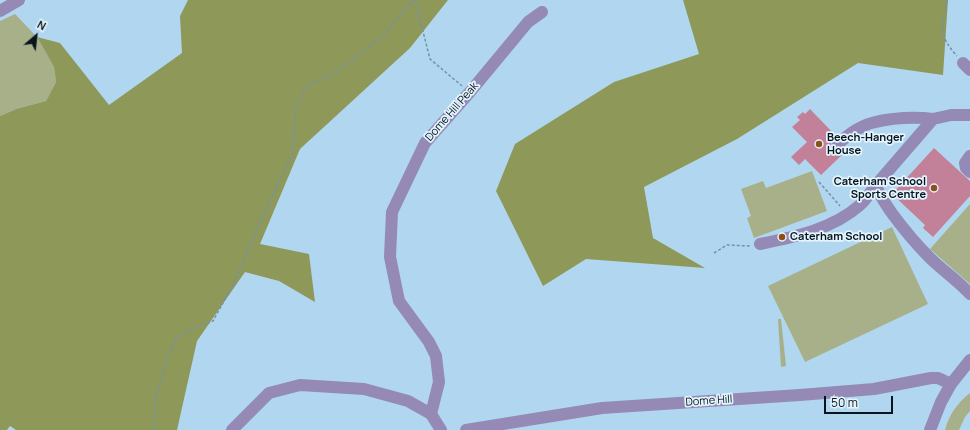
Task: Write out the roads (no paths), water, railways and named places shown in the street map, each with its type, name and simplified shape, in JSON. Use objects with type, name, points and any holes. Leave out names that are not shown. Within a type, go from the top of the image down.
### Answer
[{"type":"street","points":[[0,11],[19,0]]},
{"type":"street","name":"Dome Hill Peak","points":[[431,414],[439,382],[436,356],[429,342],[399,301],[390,256],[392,212],[425,143],[470,92],[528,22],[542,12]]},
{"type":"street","points":[[838,144],[856,129],[872,123],[922,118],[933,119],[951,115],[970,115]]},
{"type":"street","points":[[760,244],[800,236],[838,220],[861,204],[933,119]]},
{"type":"street","points":[[970,156],[965,163],[966,168],[970,172]]},
{"type":"street","points":[[876,185],[878,193],[920,247],[930,258],[958,281],[970,294]]},
{"type":"street","points":[[930,430],[941,402],[951,384],[970,360]]},
{"type":"street","name":"Dome Hill","points":[[466,430],[602,408],[881,388],[931,378],[938,378],[951,384]]},
{"type":"street","points":[[232,430],[269,393],[300,385],[364,389],[408,401],[431,414],[440,430]]},
{"type":"place","name":"Beech-Hanger House","points":[[819,144]]},
{"type":"place","name":"Caterham School Sports Centre","points":[[934,188]]},
{"type":"place","name":"Caterham School","points":[[782,237]]}]
